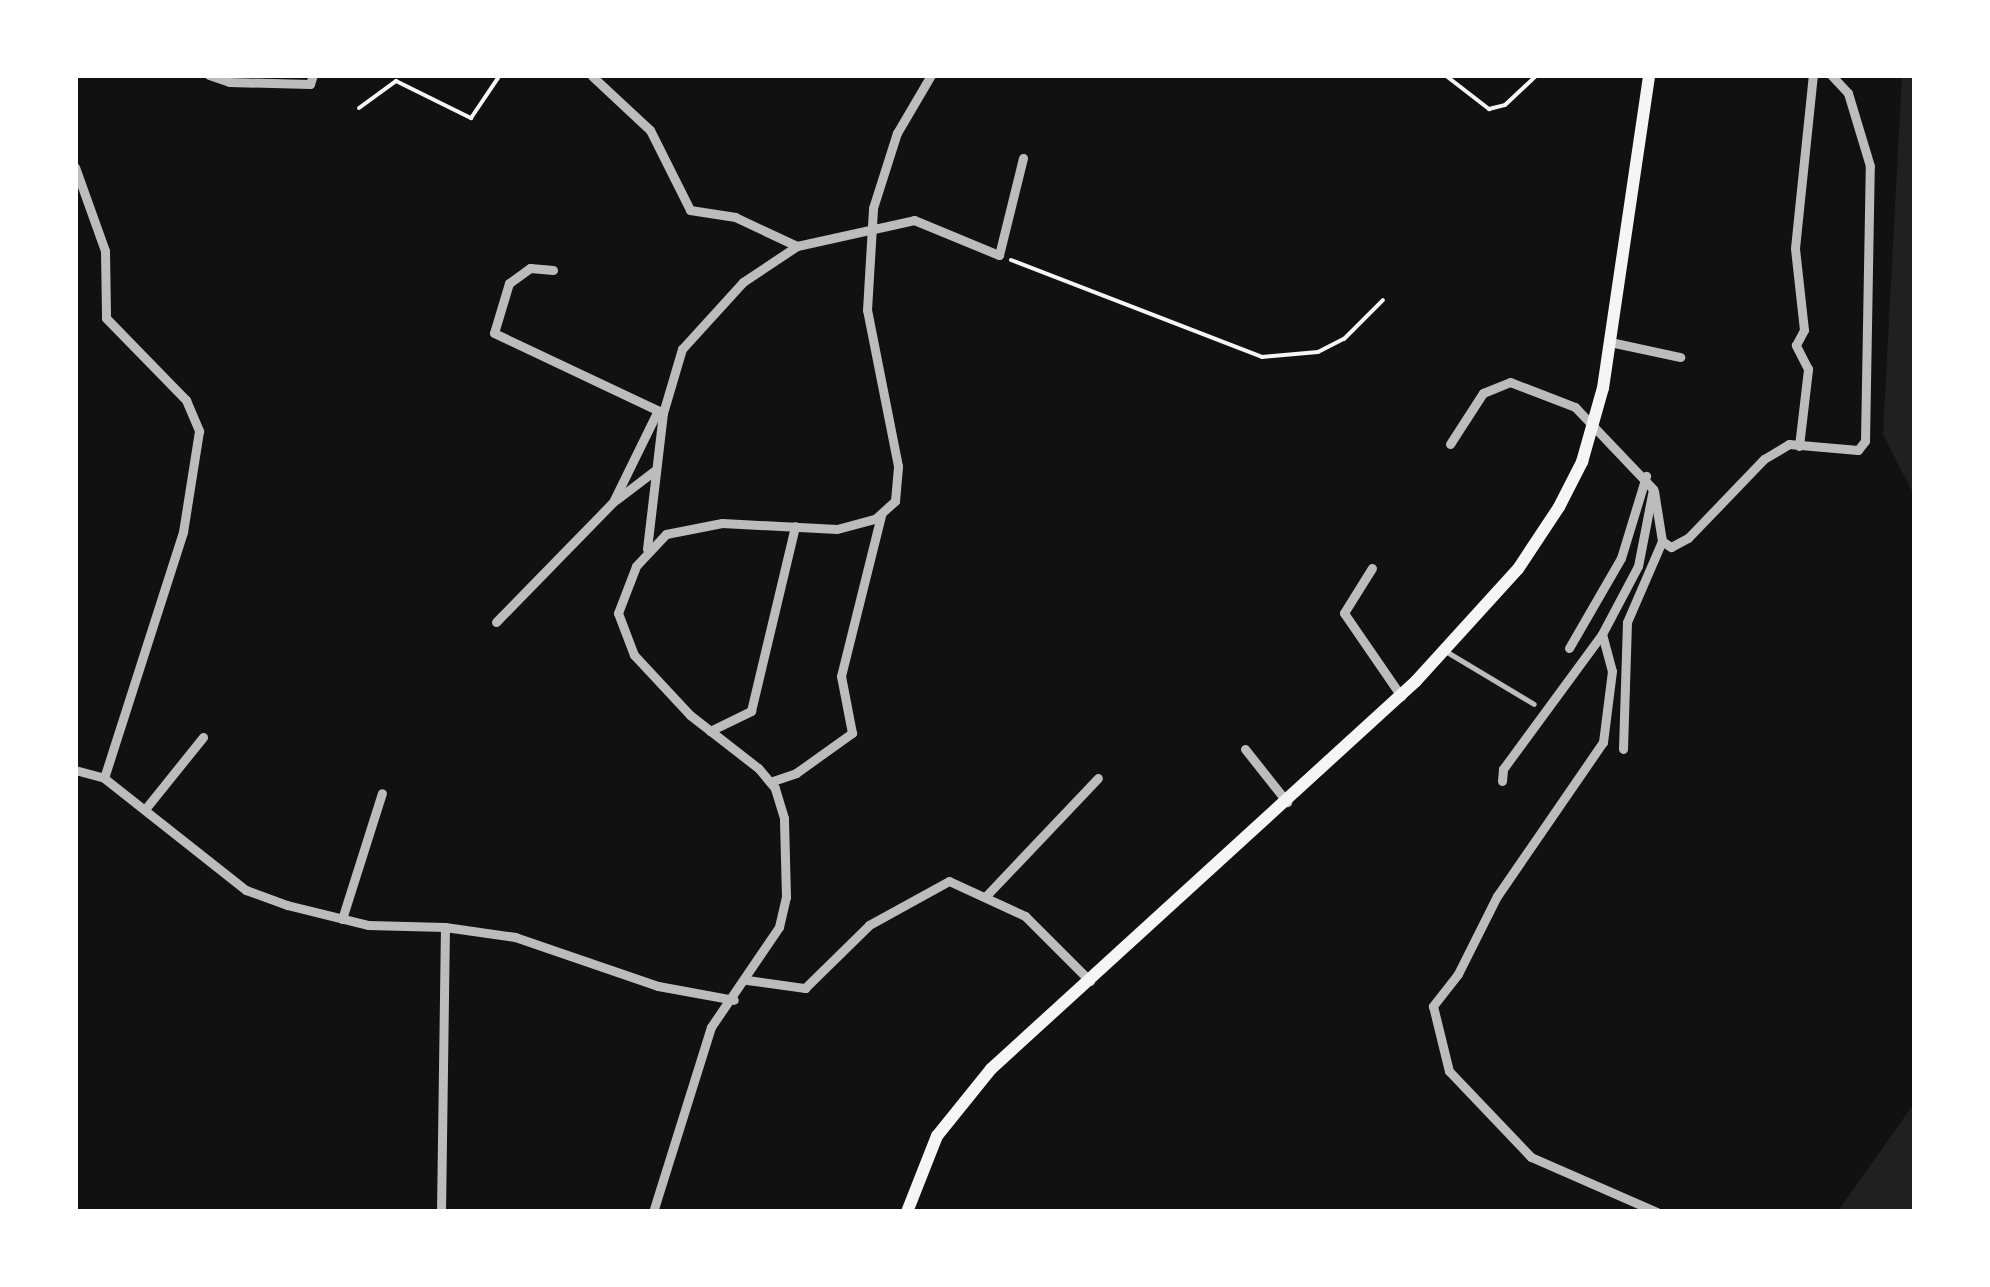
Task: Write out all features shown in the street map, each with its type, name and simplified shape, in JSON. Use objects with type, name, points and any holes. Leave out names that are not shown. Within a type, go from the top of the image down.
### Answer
[{"type":"main road","points":[[907,1212],[938,1136],[991,1070],[1401,696],[1518,568],[1559,507],[1593,429],[1610,342],[1648,75]]},
{"type":"street","points":[[210,75],[229,82],[310,84],[313,75]]},
{"type":"street","points":[[770,782],[796,773],[852,733],[841,676],[881,516],[895,500],[898,466],[867,310],[872,226],[897,133],[932,75]]},
{"type":"street","points":[[1799,446],[1808,369],[1796,344],[1804,330],[1795,248],[1814,75]]},
{"type":"street","points":[[1662,541],[1671,546],[1688,538],[1764,459],[1789,444],[1858,450],[1865,441],[1870,166],[1848,93],[1831,75]]},
{"type":"street","points":[[592,76],[650,130],[690,210],[734,217],[797,246]]},
{"type":"street","points":[[613,502],[661,412],[682,349],[743,282],[797,246],[872,226],[914,220],[999,255],[1023,158]]},
{"type":"street","points":[[75,167],[106,251],[106,318],[186,400],[199,431],[183,532],[104,778]]},
{"type":"street","points":[[553,270],[530,268],[509,283],[494,334],[661,412]]},
{"type":"street","points":[[1610,342],[1680,357]]},
{"type":"street","points":[[1450,444],[1483,393],[1510,382],[1575,408],[1646,476],[1654,489],[1662,541],[1628,622],[1623,749]]},
{"type":"street","points":[[654,1212],[691,1077],[712,1027],[734,1000],[779,927],[786,897],[784,818],[770,782],[710,731],[634,655],[623,636],[618,614],[647,548],[661,412]]},
{"type":"street","points":[[496,622],[613,502],[654,471]]},
{"type":"street","points":[[1569,648],[1622,558],[1646,476]]},
{"type":"street","points":[[1502,781],[1504,769],[1602,634],[1638,566],[1654,489]]},
{"type":"street","points":[[647,548],[686,527],[837,528],[881,516]]},
{"type":"street","points":[[710,731],[751,711],[795,526]]},
{"type":"street","points":[[1372,568],[1344,614],[1401,696]]},
{"type":"street","points":[[1602,634],[1612,671],[1603,742],[1498,896],[1458,974],[1433,1006],[1449,1071],[1531,1157],[1657,1212]]},
{"type":"street","points":[[146,808],[203,737]]},
{"type":"street","points":[[1246,749],[1287,802]]},
{"type":"street","points":[[75,784],[75,770],[104,778],[246,890],[342,919],[445,926],[515,938],[658,986],[734,1000]]},
{"type":"street","points":[[985,897],[1098,778]]},
{"type":"street","points":[[342,919],[382,793]]},
{"type":"street","points":[[747,980],[805,988],[869,926],[949,880],[1025,916],[1090,981]]},
{"type":"street","points":[[441,1212],[445,926]]},
{"type":"lane","points":[[1444,650],[1534,704]]},
{"type":"path","points":[[359,108],[396,81],[470,118],[500,75],[563,75]]},
{"type":"path","points":[[1444,75],[1489,109],[1505,105],[1537,75]]},
{"type":"path","points":[[999,255],[1262,357],[1318,352],[1344,339],[1383,300]]},
{"type":"shaded area","points":[[1902,75],[1915,75],[1915,497],[1883,434]]},
{"type":"shaded area","points":[[1915,1102],[1915,1212],[1838,1212],[1838,1211]]}]
